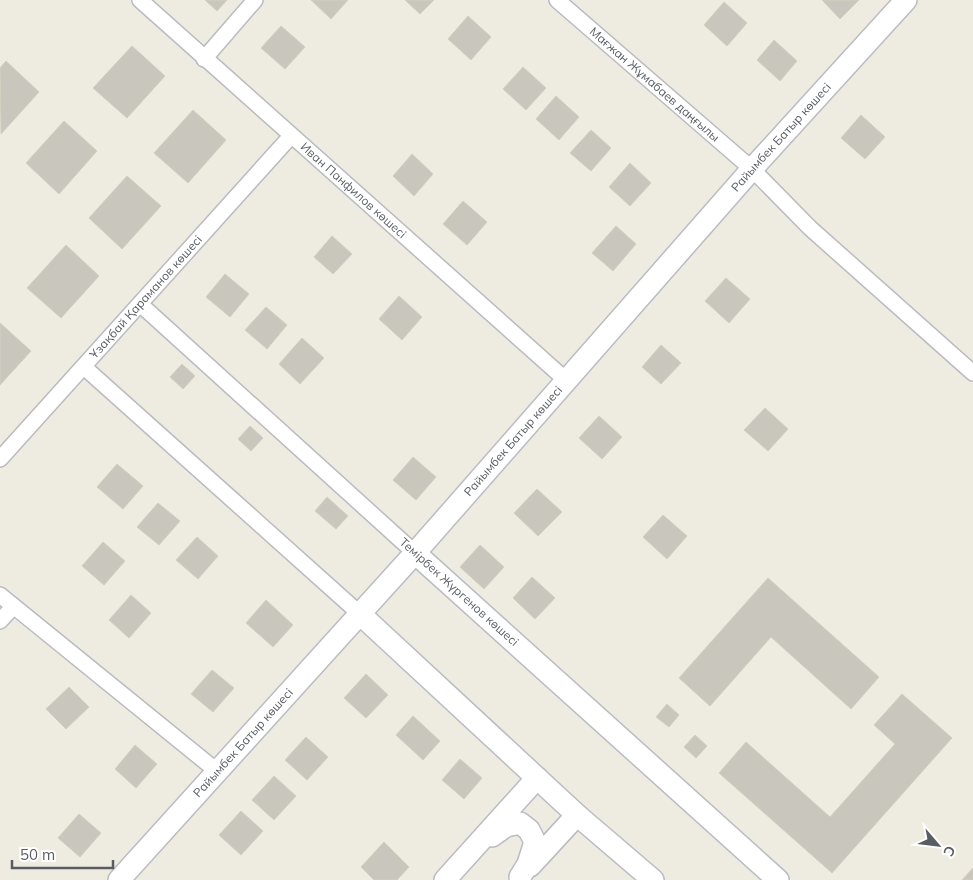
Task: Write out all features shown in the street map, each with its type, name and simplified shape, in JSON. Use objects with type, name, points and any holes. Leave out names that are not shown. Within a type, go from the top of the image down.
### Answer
[{"type":"street","name":"Иван Панфилов көшесі","points":[[140,0],[567,381]]},
{"type":"street","points":[[204,59],[255,0]]},
{"type":"street","name":"Райымбек Батыр көшесі","points":[[119,880],[415,553],[752,169],[906,0]]},
{"type":"street","name":"Мағжан Жұмабаев даңғылы","points":[[562,2],[752,169],[810,228],[973,373]]},
{"type":"street","name":"Ұзақбай Қараманов көшесі","points":[[0,459],[291,136]]},
{"type":"street","name":"Темірбек Жүргенов көшесі","points":[[140,304],[778,880]]},
{"type":"street","points":[[84,367],[360,614],[577,815],[652,880]]},
{"type":"street","points":[[0,595],[218,772]]},
{"type":"street","points":[[0,622],[13,606]]},
{"type":"street","points":[[445,880],[537,778]]},
{"type":"street","points":[[519,878],[577,815]]},
{"type":"street","points":[[475,848],[506,826],[520,823],[530,830],[535,842],[528,864],[519,878]]},
{"type":"building","points":[[205,0],[227,0],[217,11]]},
{"type":"building","points":[[311,0],[348,0],[331,19]]},
{"type":"building","points":[[405,0],[434,0],[420,14]]},
{"type":"building","points":[[822,0],[859,0],[840,19]]},
{"type":"building","points":[[724,2],[747,23],[727,46],[704,25]]},
{"type":"building","points":[[468,16],[491,37],[471,60],[448,39]]},
{"type":"building","points":[[281,26],[305,47],[285,69],[261,48]]},
{"type":"building","points":[[774,40],[797,61],[780,81],[757,60]]},
{"type":"building","points":[[132,46],[165,76],[127,118],[93,88]]},
{"type":"building","points":[[6,61],[39,92],[1,134],[0,68]]},
{"type":"building","points":[[523,67],[546,88],[526,110],[503,89]]},
{"type":"building","points":[[556,96],[579,117],[559,140],[536,119]]},
{"type":"building","points":[[193,110],[226,140],[188,183],[154,153]]},
{"type":"building","points":[[861,115],[885,137],[865,159],[841,138]]},
{"type":"building","points":[[64,121],[97,151],[59,194],[26,163]]},
{"type":"building","points":[[591,130],[611,148],[591,171],[570,153]]},
{"type":"building","points":[[412,154],[433,174],[414,196],[393,176]]},
{"type":"building","points":[[630,163],[651,183],[630,206],[609,187]]},
{"type":"building","points":[[127,176],[161,206],[122,249],[89,218]]},
{"type":"building","points":[[463,201],[487,222],[467,245],[443,224]]},
{"type":"building","points":[[616,226],[636,244],[613,271],[592,253]]},
{"type":"building","points":[[332,236],[352,254],[333,274],[314,257]]},
{"type":"building","points":[[66,245],[99,276],[61,318],[27,288]]},
{"type":"building","points":[[225,274],[249,294],[230,317],[206,297]]},
{"type":"building","points":[[726,278],[750,299],[729,323],[705,301]]},
{"type":"building","points":[[399,296],[422,317],[402,340],[379,319]]},
{"type":"building","points":[[266,307],[287,325],[267,349],[245,330]]},
{"type":"building","points":[[0,323],[31,351],[0,385]]},
{"type":"building","points":[[302,338],[324,358],[300,384],[279,364]]},
{"type":"building","points":[[661,345],[681,363],[661,384],[642,367]]},
{"type":"building","points":[[182,364],[195,376],[183,389],[170,377]]},
{"type":"building","points":[[765,408],[788,429],[768,451],[744,430]]},
{"type":"building","points":[[599,416],[622,437],[602,459],[579,438]]},
{"type":"building","points":[[250,426],[263,438],[251,451],[238,439]]},
{"type":"building","points":[[413,457],[436,477],[416,500],[393,480]]},
{"type":"building","points":[[117,464],[143,486],[123,509],[97,487]]},
{"type":"building","points":[[537,489],[562,512],[538,536],[514,513]]},
{"type":"building","points":[[327,497],[348,516],[336,529],[315,511]]},
{"type":"building","points":[[158,503],[180,521],[159,545],[137,527]]},
{"type":"building","points":[[663,515],[687,536],[667,559],[643,537]]},
{"type":"building","points":[[197,537],[218,556],[198,579],[176,560]]},
{"type":"building","points":[[103,542],[125,561],[104,585],[82,566]]},
{"type":"building","points":[[480,545],[504,567],[484,589],[460,567]]},
{"type":"building","points":[[532,577],[555,598],[535,619],[513,598]]},
{"type":"building","points":[[768,578],[879,677],[851,709],[771,637],[710,706],[679,678]]},
{"type":"building","points":[[131,595],[151,613],[129,638],[109,620]]},
{"type":"building","points":[[266,600],[293,625],[273,647],[246,623]]},
{"type":"building","points":[[212,670],[234,688],[213,712],[191,694]]},
{"type":"building","points":[[366,674],[388,695],[366,718],[344,698]]},
{"type":"building","points":[[69,687],[89,707],[66,729],[46,709]]},
{"type":"building","points":[[902,694],[952,738],[832,873],[719,773],[746,742],[830,817],[895,744],[874,725]]},
{"type":"building","points":[[667,704],[679,715],[669,727],[656,717]]},
{"type":"building","points":[[413,716],[440,741],[423,760],[396,735]]},
{"type":"building","points":[[695,735],[707,746],[696,758],[684,747]]},
{"type":"building","points":[[306,737],[328,757],[307,780],[285,760]]},
{"type":"building","points":[[135,745],[157,764],[136,788],[115,769]]},
{"type":"building","points":[[460,759],[482,778],[464,799],[442,780]]},
{"type":"building","points":[[274,776],[296,796],[274,820],[252,800]]},
{"type":"building","points":[[241,811],[263,831],[241,855],[219,835]]},
{"type":"building","points":[[79,814],[101,833],[80,857],[58,838]]},
{"type":"building","points":[[384,842],[409,867],[397,880],[374,880],[361,867]]},
{"type":"building","points":[[973,868],[973,880],[962,880]]}]
